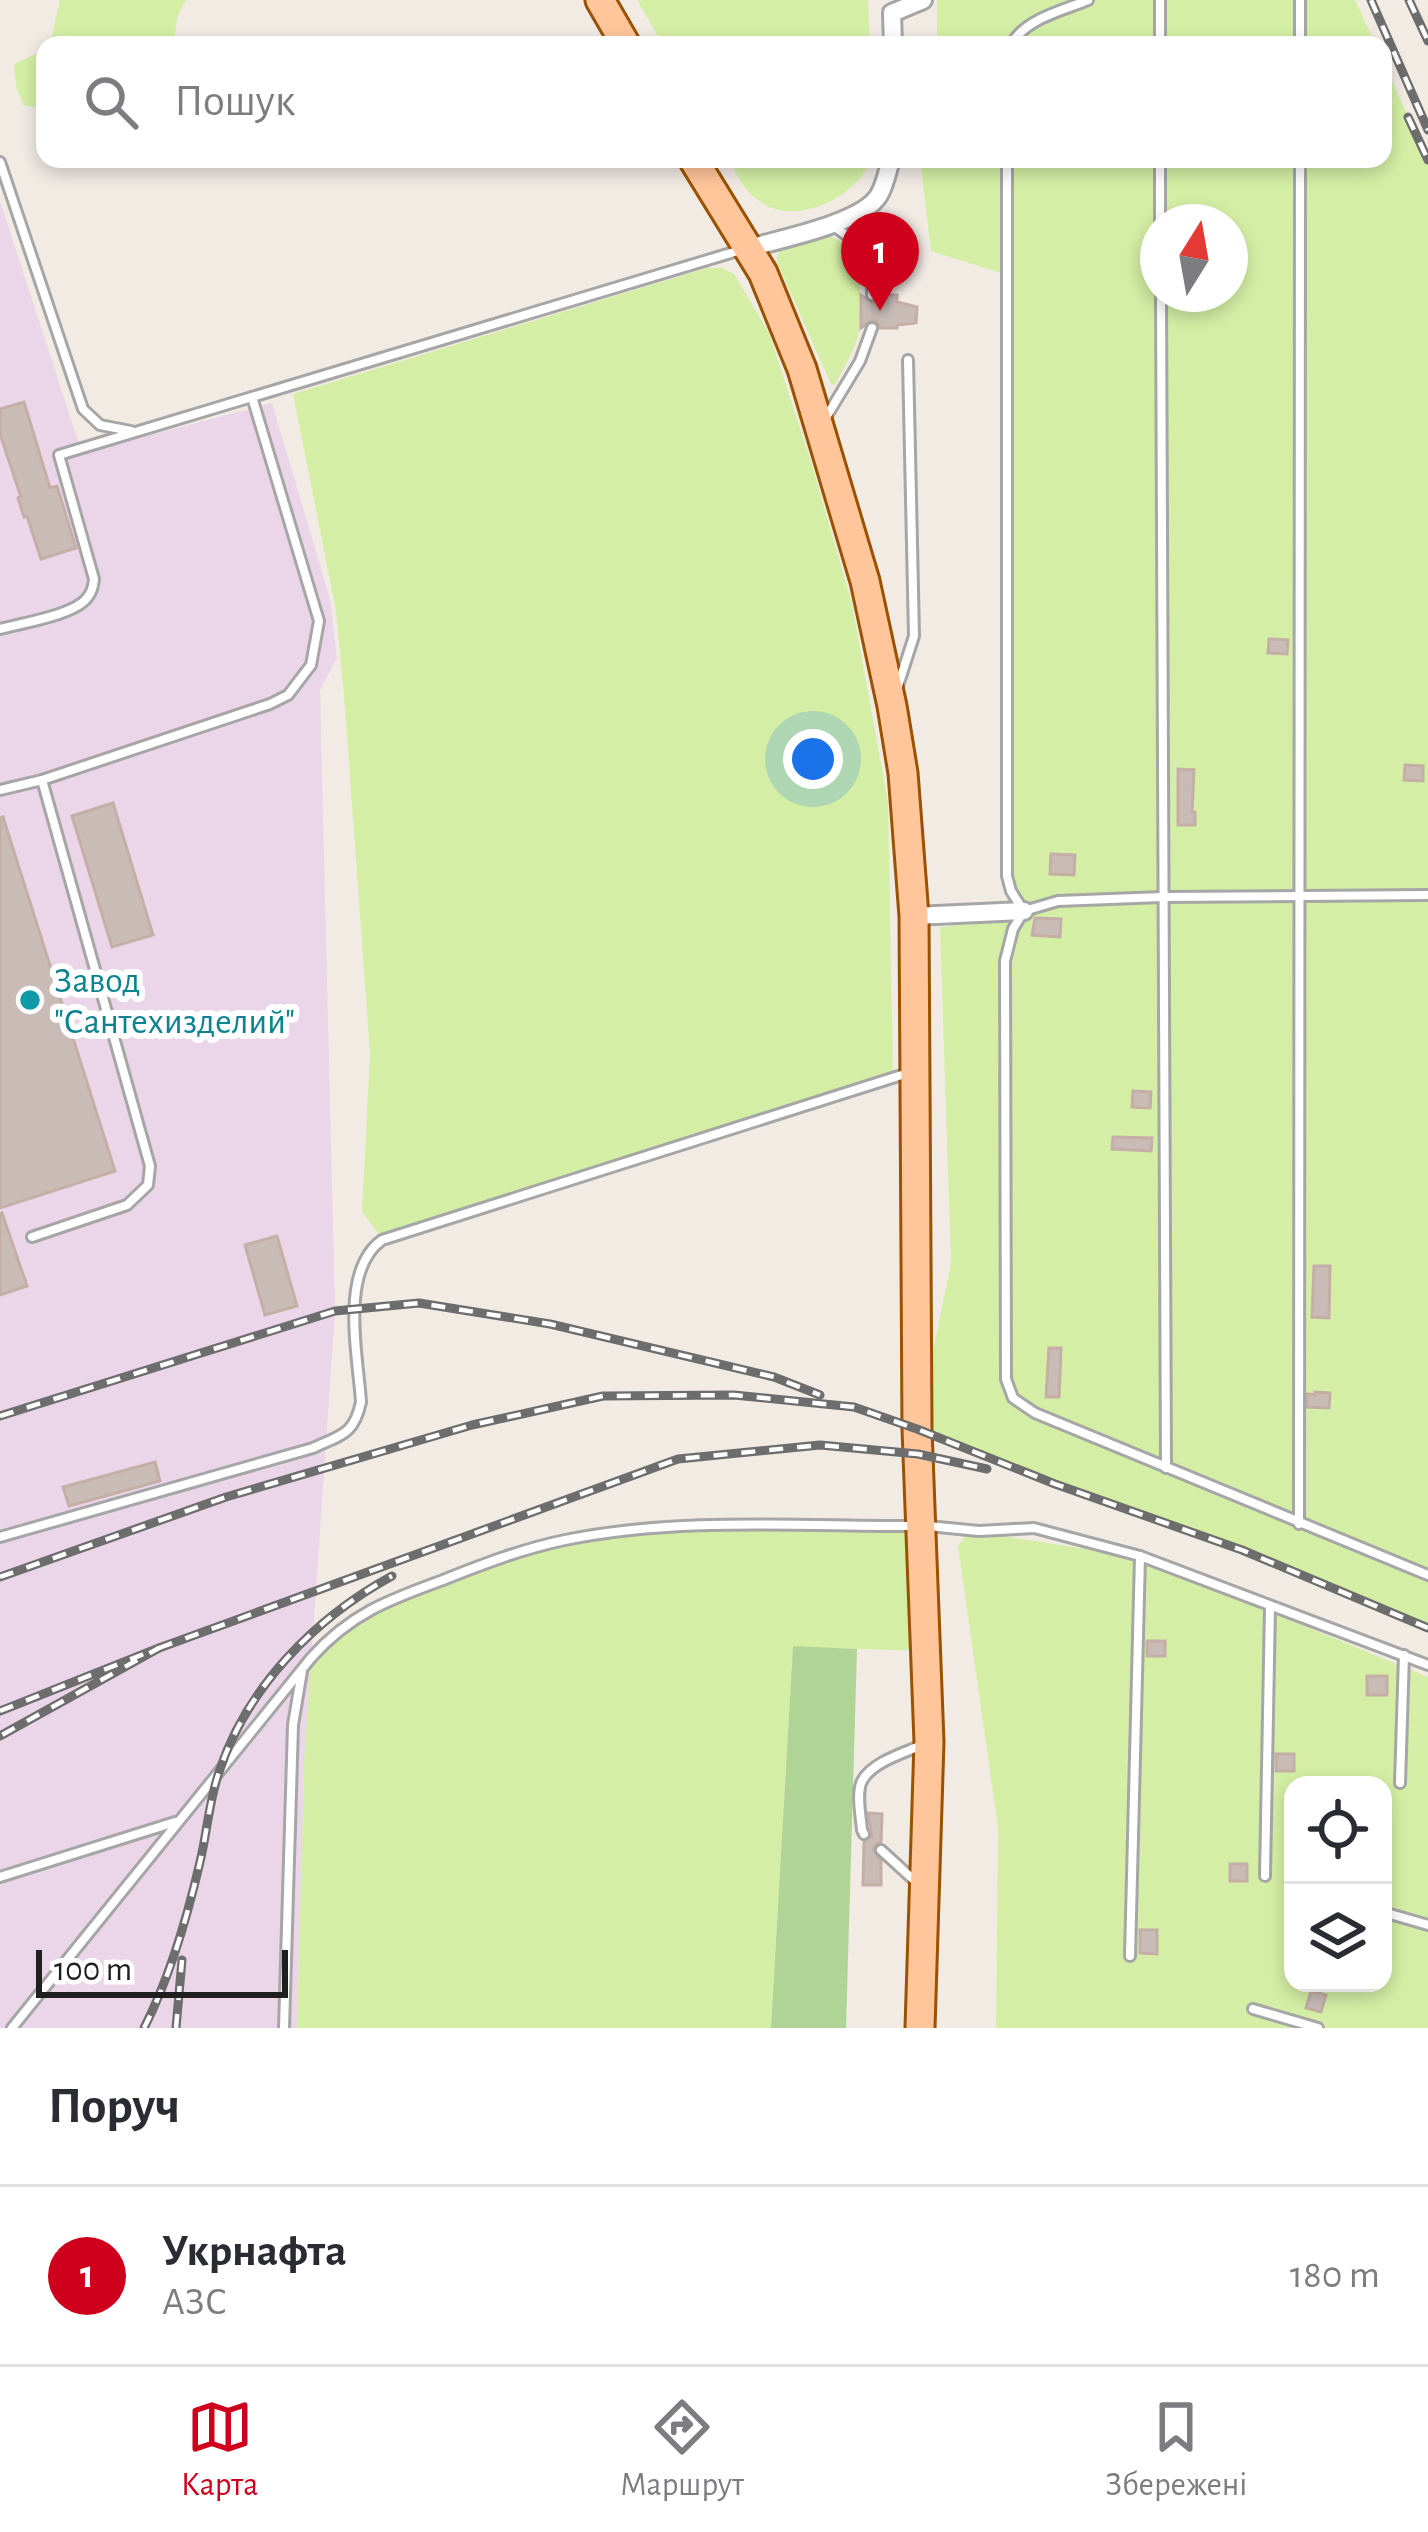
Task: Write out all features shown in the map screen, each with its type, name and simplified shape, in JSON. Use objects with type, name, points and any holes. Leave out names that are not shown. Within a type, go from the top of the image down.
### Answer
[{"type":"main road","points":[[600,0],[621,36]]},
{"type":"main road","points":[[699,168],[749,248],[786,326],[821,426],[865,580],[903,773],[914,916],[917,1429],[929,1742],[920,2028]]},
{"type":"street","points":[[893,36],[892,6],[923,0]]},
{"type":"street","points":[[749,248],[865,210],[878,198],[888,168]]},
{"type":"street","points":[[914,916],[1024,911]]},
{"type":"lane","points":[[1016,36],[1027,26],[1088,0]]},
{"type":"lane","points":[[1160,0],[1160,36]]},
{"type":"lane","points":[[1300,0],[1300,36]]},
{"type":"lane","points":[[0,162],[83,409],[100,425],[136,432]]},
{"type":"lane","points":[[1007,168],[1007,876],[1024,911]]},
{"type":"lane","points":[[1160,168],[1160,204]]},
{"type":"lane","points":[[1299,1524],[1300,168]]},
{"type":"lane","points":[[831,224],[866,253],[873,273],[872,295]]},
{"type":"lane","points":[[0,629],[71,610],[91,594],[94,579],[59,455],[749,248]]},
{"type":"lane","points":[[1160,312],[1166,1468]]},
{"type":"lane","points":[[821,426],[860,361],[872,328]]},
{"type":"lane","points":[[892,706],[914,636],[908,360]]},
{"type":"lane","points":[[0,790],[270,704],[288,695],[311,664],[319,621],[252,397]]},
{"type":"lane","points":[[32,1237],[127,1205],[148,1185],[150,1166],[42,780]]},
{"type":"lane","points":[[1428,896],[1058,902],[1024,911],[1013,928],[1005,961],[1008,1388],[1021,1406],[1035,1413],[1428,1575]]},
{"type":"lane","points":[[0,1537],[313,1448],[352,1430],[362,1402],[356,1283],[366,1256],[382,1240],[917,1070]]},
{"type":"lane","points":[[12,2028],[329,1638],[354,1618],[400,1596],[512,1553],[604,1534],[715,1526],[1034,1528],[1140,1556],[1428,1666]]},
{"type":"lane","points":[[1130,1956],[1140,1556]]},
{"type":"lane","points":[[1265,1876],[1270,1607]]},
{"type":"lane","points":[[1400,1783],[1404,1655]]},
{"type":"lane","points":[[284,2028],[293,1725],[302,1669]]},
{"type":"lane","points":[[864,1834],[863,1779],[889,1760],[929,1742]]},
{"type":"lane","points":[[0,1877],[176,1822]]},
{"type":"lane","points":[[881,1850],[925,1890]]},
{"type":"lane","points":[[1392,1915],[1428,1925]]},
{"type":"lane","points":[[1253,2009],[1318,2028]]},
{"type":"shaded area","points":[[0,201],[82,453],[272,403],[330,599],[337,658],[320,690],[335,1311],[304,1765],[297,2028],[0,2028]]},
{"type":"green space","points":[[60,0],[186,0],[174,36],[52,36]]},
{"type":"green space","points":[[637,0],[868,0],[870,36],[658,36]]},
{"type":"green space","points":[[937,0],[1355,0],[1372,36],[937,36]]},
{"type":"green space","points":[[36,54],[36,107],[23,105],[14,64]]},
{"type":"green space","points":[[1392,81],[1428,160],[1428,1628],[1242,1550],[917,1429],[951,1264],[940,927],[1007,921],[1001,273],[931,251],[921,168],[1392,168]]},
{"type":"green space","points":[[734,168],[867,168],[837,197],[804,210],[770,207]]},
{"type":"green space","points":[[826,234],[855,249],[860,294],[857,339],[835,385],[777,262],[787,243]]},
{"type":"green space","points":[[707,268],[734,274],[769,333],[852,604],[888,802],[893,1072],[381,1237],[362,1212],[370,1053],[336,611],[293,394]]},
{"type":"green space","points":[[923,1526],[927,1651],[793,1647],[771,2028],[297,2028],[311,1658],[329,1638],[400,1596],[564,1540],[654,1529]]},
{"type":"green space","points":[[991,1534],[1117,1554],[1179,1574],[1428,1677],[1428,2028],[996,2028],[998,1828],[958,1546],[965,1536]]},
{"type":"green space","points":[[793,1646],[857,1649],[846,2028],[771,2028]]},
{"type":"building","points":[[861,295],[873,303],[880,295],[897,295],[897,302],[917,307],[916,323],[880,328],[872,320],[861,328]]},
{"type":"building","points":[[24,402],[50,488],[57,486],[76,548],[41,559],[0,434],[0,409]]},
{"type":"building","points":[[1269,639],[1288,640],[1287,654],[1268,653]]},
{"type":"building","points":[[1405,765],[1423,766],[1423,781],[1404,780]]},
{"type":"building","points":[[1178,769],[1194,770],[1195,825],[1178,825]]},
{"type":"building","points":[[113,803],[153,935],[112,947],[72,816]]},
{"type":"building","name":"Завод \"Сантехизделий\"","points":[[0,818],[115,1171],[0,1208]]},
{"type":"building","points":[[1051,854],[1075,855],[1074,875],[1050,874]]},
{"type":"building","points":[[1035,918],[1061,919],[1060,937],[1032,935]]},
{"type":"building","points":[[1133,1091],[1151,1092],[1150,1108],[1132,1107]]},
{"type":"building","points":[[1113,1137],[1152,1138],[1151,1151],[1112,1149]]},
{"type":"building","points":[[0,1214],[27,1286],[0,1295]]},
{"type":"building","points":[[277,1236],[297,1306],[265,1315],[245,1245]]},
{"type":"building","points":[[1314,1266],[1330,1266],[1329,1318],[1312,1317]]},
{"type":"building","points":[[1049,1348],[1061,1348],[1059,1397],[1046,1397]]},
{"type":"building","points":[[1330,1393],[1329,1408],[1307,1407],[1307,1394]]},
{"type":"building","points":[[155,1462],[160,1481],[69,1506],[63,1487]]},
{"type":"building","points":[[1147,1641],[1165,1641],[1165,1656],[1147,1656]]},
{"type":"building","points":[[1367,1676],[1387,1676],[1387,1695],[1367,1695]]},
{"type":"building","points":[[1276,1754],[1294,1754],[1294,1771],[1276,1771]]},
{"type":"building","points":[[868,1813],[882,1814],[881,1842],[873,1849],[881,1861],[881,1885],[863,1885],[864,1842],[872,1836]]},
{"type":"building","points":[[1230,1864],[1247,1864],[1247,1881],[1230,1881]]},
{"type":"building","points":[[1140,1930],[1157,1930],[1157,1954],[1140,1953]]},
{"type":"building","points":[[1311,1992],[1326,1995],[1321,2012],[1306,2008]]},
{"type":"railway","points":[[1371,0],[1387,36]]},
{"type":"railway","points":[[1409,0],[1428,41]]},
{"type":"railway","points":[[1392,48],[1428,130]]},
{"type":"railway","points":[[1408,117],[1428,160]]},
{"type":"railway","points":[[0,1416],[335,1311],[419,1303],[550,1324],[774,1377],[820,1395]]},
{"type":"railway","points":[[0,1577],[226,1497],[472,1425],[603,1396],[734,1395],[854,1407],[1242,1550],[1428,1628]]},
{"type":"railway","points":[[159,1648],[678,1459],[820,1445],[918,1454],[987,1469]]},
{"type":"railway","points":[[144,2028],[183,1926],[219,1772],[247,1711],[311,1634],[392,1576]]},
{"type":"railway","points":[[0,1711],[159,1648],[0,1736]]},
{"type":"railway","points":[[176,2028],[182,1960]]},
{"type":"place","name":"Укрнафта","points":[[880,311]]},
{"type":"place","name":"Завод \"Сантехизделий\"","points":[[30,1000]]}]
